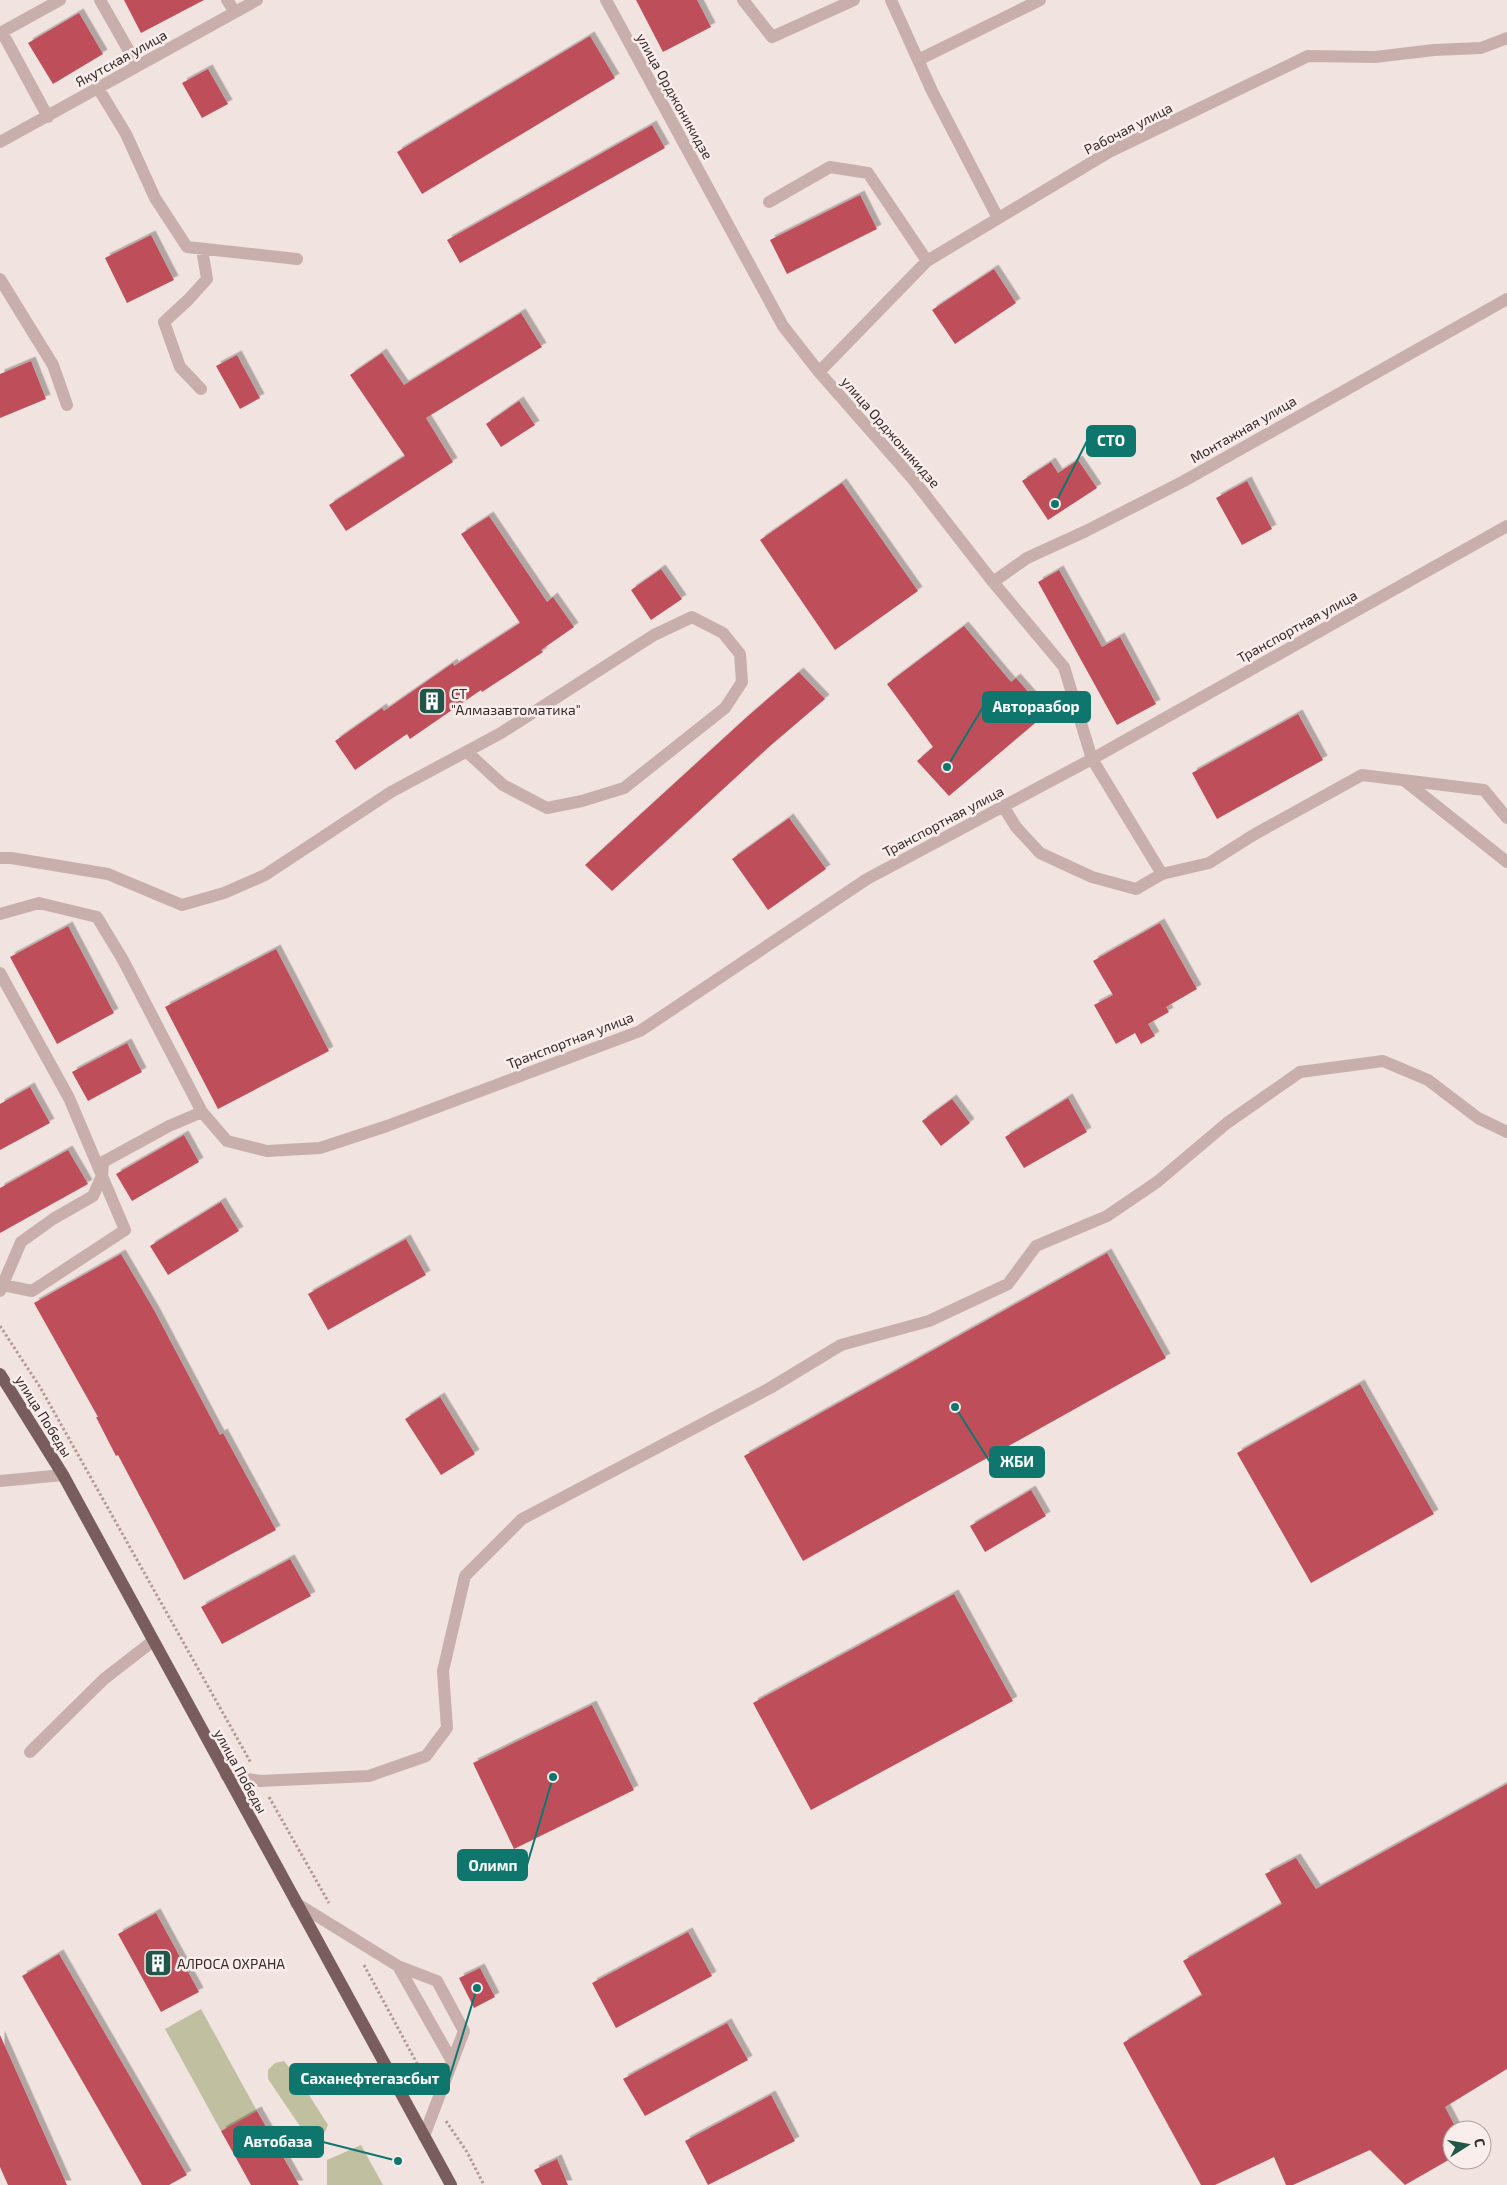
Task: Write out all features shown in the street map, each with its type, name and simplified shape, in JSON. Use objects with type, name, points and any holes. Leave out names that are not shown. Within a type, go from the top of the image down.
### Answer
[{"type":"main road","name":"улица Победы","points":[[0,1374],[63,1475],[451,2185]]},
{"type":"street","points":[[48,116],[1,32],[60,0]]},
{"type":"street","points":[[100,0],[137,66]]},
{"type":"street","points":[[227,0],[235,12]]},
{"type":"street","name":"Якутская улица","points":[[0,142],[257,0]]},
{"type":"street","name":"улица Орджоникидзе","points":[[606,0],[783,326],[819,372],[912,478],[993,582],[1064,667],[1092,759],[1162,874]]},
{"type":"street","points":[[743,0],[772,37],[854,0]]},
{"type":"street","points":[[891,0],[972,171],[998,218]]},
{"type":"street","points":[[918,60],[1040,0]]},
{"type":"street","name":"Рабочая улица","points":[[819,372],[927,261],[1109,152],[1308,56],[1375,56],[1434,50],[1481,48],[1507,38]]},
{"type":"street","points":[[98,88],[126,134],[161,206],[187,247],[297,260]]},
{"type":"street","points":[[769,202],[830,167],[868,173],[927,261]]},
{"type":"street","points":[[201,389],[180,367],[164,322],[207,279],[202,249]]},
{"type":"street","points":[[0,279],[53,365],[67,405]]},
{"type":"street","name":"Монтажная улица","points":[[993,582],[1027,558],[1086,531],[1184,480],[1507,299]]},
{"type":"street","name":"Транспортная улица","points":[[0,914],[39,902],[96,917],[123,960],[202,1112],[227,1141],[267,1151],[320,1148],[387,1126],[640,1031],[867,879],[1092,759],[1507,526]]},
{"type":"street","points":[[0,858],[11,858],[108,874],[182,905],[224,893],[265,875],[391,792],[501,733],[654,635],[692,618],[723,633],[740,654],[742,682],[725,708],[624,788],[582,801],[547,808],[503,785],[467,752]]},
{"type":"street","points":[[1003,806],[1016,827],[1040,853],[1092,877],[1136,889],[1162,874],[1209,863],[1255,834],[1362,775],[1484,790],[1507,818]]},
{"type":"street","points":[[1405,781],[1507,862]]},
{"type":"street","points":[[0,973],[69,1098],[102,1176],[125,1230],[32,1291],[2,1288],[21,1242],[53,1219],[93,1196],[102,1176],[103,1162],[169,1126],[202,1112]]},
{"type":"street","points":[[226,1775],[260,1781],[369,1776],[426,1756],[447,1728],[443,1672],[465,1576],[522,1519],[770,1388],[841,1344],[929,1321],[1008,1284],[1036,1246],[1108,1216],[1157,1182],[1227,1123],[1300,1072],[1383,1061],[1428,1080],[1478,1118],[1507,1132]]},
{"type":"street","points":[[0,1481],[63,1475]]},
{"type":"street","points":[[30,1752],[104,1679],[153,1641]]},
{"type":"street","points":[[296,1904],[398,1966],[437,1981],[464,2031],[424,2136]]},
{"type":"street","points":[[398,1966],[452,2061]]},
{"type":"path","points":[[0,1326],[40,1387],[347,1934]]},
{"type":"path","points":[[361,1960],[424,2074],[436,2106],[467,2152],[484,2185]]},
{"type":"green space","points":[[201,2009],[257,2111],[221,2131],[165,2029]]},
{"type":"green space","points":[[284,2061],[304,2087],[328,2125],[325,2132],[314,2138],[306,2135],[268,2079],[268,2070],[275,2063]]},
{"type":"green space","points":[[361,2145],[383,2185],[327,2185],[327,2160]]},
{"type":"building","points":[[124,0],[204,0],[141,33]]},
{"type":"building","points":[[636,0],[697,0],[711,27],[663,52]]},
{"type":"building","points":[[79,13],[103,54],[53,84],[28,43]]},
{"type":"building","points":[[590,36],[615,78],[422,194],[397,152]]},
{"type":"building","points":[[208,69],[228,104],[202,118],[182,83]]},
{"type":"building","points":[[652,125],[665,148],[460,263],[447,240]]},
{"type":"building","points":[[860,195],[877,229],[787,274],[770,240]]},
{"type":"building","points":[[151,235],[174,280],[127,303],[105,258]]},
{"type":"building","points":[[994,269],[1016,303],[955,344],[932,310]]},
{"type":"building","points":[[521,313],[542,347],[426,418],[453,462],[346,531],[329,505],[405,456],[350,375],[382,353],[404,385]]},
{"type":"building","points":[[237,355],[260,398],[240,409],[216,366]]},
{"type":"building","points":[[31,361],[46,399],[0,418],[0,374]]},
{"type":"building","points":[[519,401],[535,425],[501,447],[486,424]]},
{"type":"building","points":[[1078,460],[1097,488],[1048,520],[1022,481],[1051,462],[1058,473]]},
{"type":"building","points":[[1247,481],[1272,529],[1242,545],[1216,498]]},
{"type":"building","points":[[842,483],[918,591],[835,650],[760,540]]},
{"type":"building","points":[[489,516],[547,602],[553,597],[574,627],[541,650],[543,652],[482,692],[481,690],[410,739],[407,734],[355,770],[335,741],[382,708],[384,711],[453,663],[454,666],[520,623],[461,534]]},
{"type":"building","points":[[661,569],[682,599],[651,620],[631,590]]},
{"type":"building","points":[[1059,570],[1102,647],[1120,637],[1156,704],[1117,725],[1038,582]]},
{"type":"building","points":[[964,626],[1011,682],[1016,678],[1047,713],[949,796],[917,761],[933,747],[887,684]]},
{"type":"building","points":[[799,672],[825,699],[770,746],[612,891],[585,865],[748,716]]},
{"type":"building","points":[[1298,714],[1323,760],[1217,819],[1192,773]]},
{"type":"building","points":[[789,818],[826,869],[768,910],[732,859]]},
{"type":"building","points":[[1160,923],[1197,989],[1166,1007],[1169,1012],[1148,1024],[1155,1036],[1141,1044],[1135,1033],[1116,1044],[1094,1005],[1113,995],[1093,961]]},
{"type":"building","points":[[68,926],[114,1013],[57,1044],[10,957]]},
{"type":"building","points":[[276,949],[329,1051],[218,1109],[165,1007]]},
{"type":"building","points":[[127,1043],[142,1072],[88,1101],[72,1072]]},
{"type":"building","points":[[30,1087],[50,1123],[0,1150],[0,1104]]},
{"type":"building","points":[[1068,1098],[1087,1132],[1024,1168],[1005,1137]]},
{"type":"building","points":[[952,1099],[970,1123],[941,1146],[922,1121]]},
{"type":"building","points":[[184,1135],[199,1162],[132,1201],[116,1174]]},
{"type":"building","points":[[68,1150],[88,1184],[0,1233],[0,1188]]},
{"type":"building","points":[[221,1202],[239,1231],[168,1275],[150,1246]]},
{"type":"building","points":[[406,1239],[426,1275],[328,1330],[308,1294]]},
{"type":"building","points":[[1107,1253],[1166,1358],[803,1561],[744,1456]]},
{"type":"building","points":[[121,1254],[154,1310],[220,1435],[223,1433],[276,1530],[184,1580],[118,1455],[116,1456],[96,1417],[98,1417],[34,1303]]},
{"type":"building","points":[[1360,1384],[1434,1514],[1311,1583],[1237,1453]]},
{"type":"building","points":[[440,1397],[475,1454],[441,1475],[405,1419]]},
{"type":"building","points":[[1031,1490],[1046,1516],[985,1552],[970,1526]]},
{"type":"building","points":[[290,1559],[311,1596],[222,1644],[201,1607]]},
{"type":"building","points":[[954,1594],[1013,1701],[811,1810],[753,1703]]},
{"type":"building","points":[[592,1705],[634,1790],[514,1849],[473,1763]]},
{"type":"building","points":[[1507,1784],[1507,2069],[1445,2107],[1452,2120],[1442,2120],[1442,2164],[1405,2185],[1370,2150],[1293,2185],[1286,2185],[1274,2157],[1215,2185],[1201,2185],[1123,2043],[1202,1995],[1183,1961],[1282,1904],[1265,1874],[1296,1858],[1316,1889]]},
{"type":"building","name":"АЛРОСА ОХРАНА","points":[[156,1913],[199,1992],[161,2012],[118,1934]]},
{"type":"building","points":[[688,1932],[712,1976],[616,2028],[592,1983]]},
{"type":"building","points":[[59,1954],[187,2175],[169,2185],[142,2185],[22,1976]]},
{"type":"building","points":[[480,1968],[495,1997],[474,2008],[459,1978]]},
{"type":"building","points":[[727,2023],[748,2060],[645,2116],[623,2079]]},
{"type":"building","points":[[0,2035],[67,2185],[8,2185],[0,2167]]},
{"type":"building","points":[[771,2095],[795,2141],[708,2185],[685,2141]]},
{"type":"building","points":[[257,2111],[299,2185],[251,2185],[221,2131]]},
{"type":"building","points":[[557,2159],[568,2185],[542,2185],[534,2170]]},
{"type":"place","name":"СТО","points":[[1055,504]]},
{"type":"place","name":"СТ \"Алмазавтоматика\"","points":[[432,701]]},
{"type":"place","name":"Авторазбор","points":[[947,767]]},
{"type":"place","name":"ЖБИ","points":[[955,1407]]},
{"type":"place","name":"Олимп","points":[[553,1777]]},
{"type":"place","name":"АЛРОСА ОХРАНА","points":[[158,1963]]},
{"type":"place","name":"Саханефтегазсбыт","points":[[477,1988]]},
{"type":"place","name":"Автобаза","points":[[398,2161]]}]
